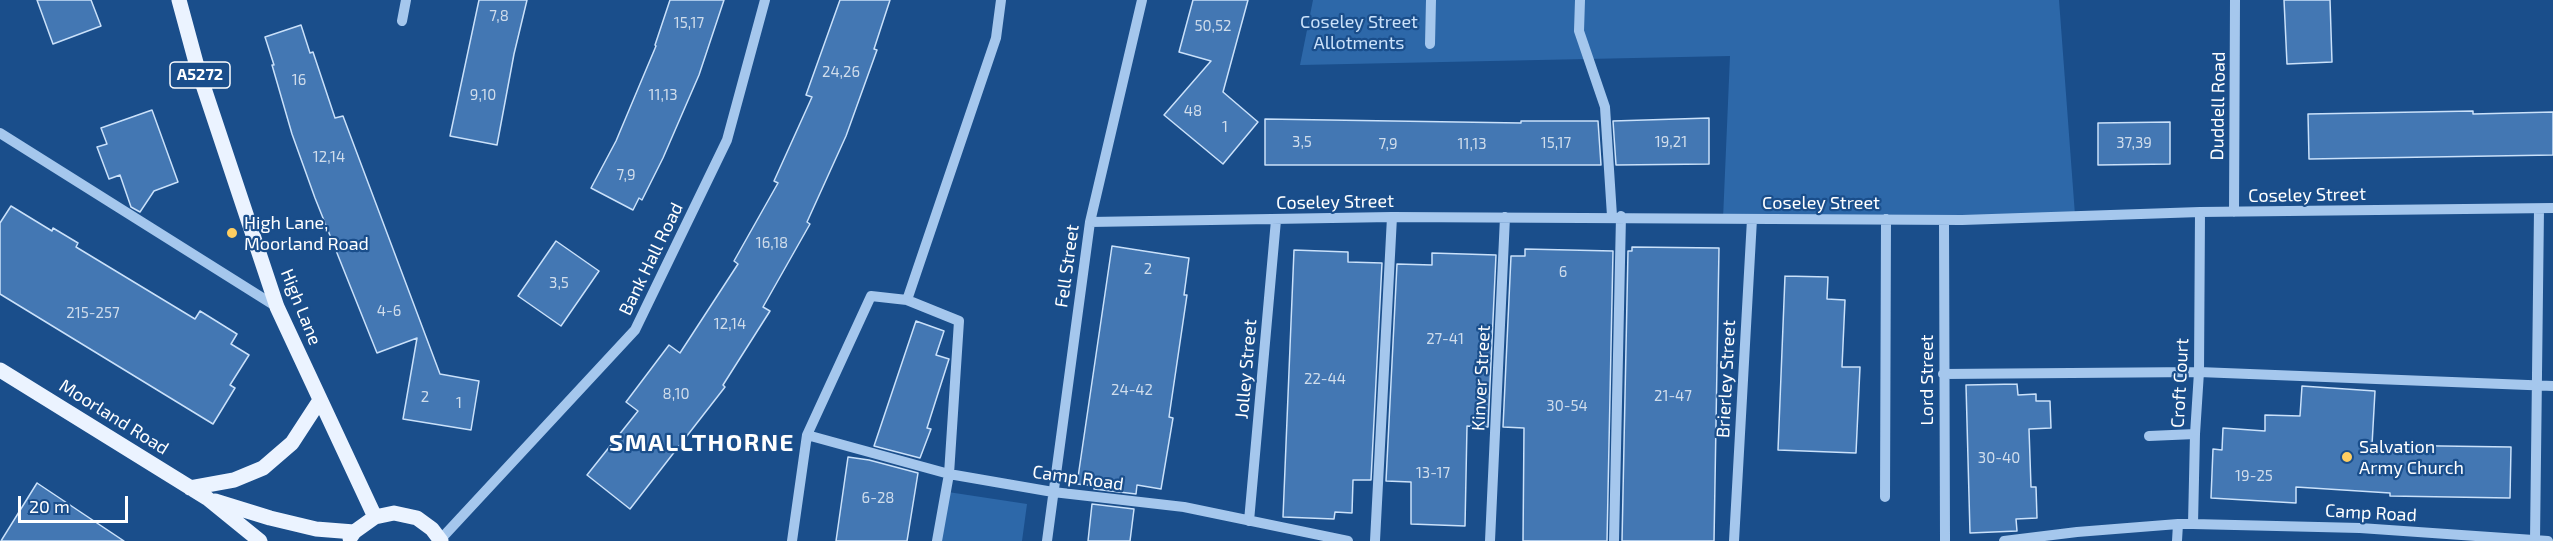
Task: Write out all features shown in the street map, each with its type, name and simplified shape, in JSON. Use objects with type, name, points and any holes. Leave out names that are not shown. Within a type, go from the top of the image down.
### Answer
[{"type":"main road","name":"High Lane","points":[[179,0],[198,70],[277,307],[375,517]]},
{"type":"main road","name":"Moorland Road","points":[[0,370],[207,498],[257,540]]},
{"type":"main road","points":[[190,488],[234,480],[263,468],[292,443],[320,400]]},
{"type":"main road","name":"Moorland Road","points":[[207,498],[270,518],[352,536]]},
{"type":"main road","points":[[352,536],[375,517],[394,513],[417,519],[432,529],[441,540]]},
{"type":"street","points":[[402,21],[406,0]]},
{"type":"street","name":"Bank Hall Road","points":[[441,540],[635,330],[727,140],[765,0]]},
{"type":"street","points":[[907,300],[996,38],[1001,0]]},
{"type":"street","name":"Fell Street","points":[[1047,541],[1090,222],[1142,0]]},
{"type":"street","points":[[1430,44],[1431,0]]},
{"type":"street","points":[[1580,0],[1579,31],[1605,107],[1617,216],[1614,541]]},
{"type":"street","name":"Duddell Road","points":[[2234,212],[2235,0]]},
{"type":"street","points":[[0,134],[277,307]]},
{"type":"street","name":"Coseley Street","points":[[1090,222],[1617,216],[1944,220],[2200,212],[2553,208]]},
{"type":"street","points":[[2535,540],[2539,209]]},
{"type":"street","name":"Croft Court","points":[[2193,524],[2194,434],[2199,372],[2200,212]]},
{"type":"street","points":[[1375,541],[1392,217]]},
{"type":"street","name":"Kinver Street","points":[[1490,541],[1505,217]]},
{"type":"street","name":"Brierley Street","points":[[1734,541],[1752,219]]},
{"type":"street","points":[[1885,497],[1887,219]]},
{"type":"street","name":"Jolley Street","points":[[1249,521],[1276,220]]},
{"type":"street","name":"Lord Street","points":[[1944,220],[1945,541]]},
{"type":"street","points":[[792,541],[807,435],[871,296],[907,300],[959,321],[949,474],[937,541]]},
{"type":"street","points":[[1943,374],[2199,372],[2553,386]]},
{"type":"street","points":[[2149,436],[2194,434]]},
{"type":"street","name":"Camp Road","points":[[807,435],[949,474],[1053,492],[1184,507],[1348,541]]},
{"type":"street","points":[[2177,541],[2178,524]]},
{"type":"street","points":[[2004,541],[2077,532],[2193,524]]},
{"type":"street","name":"Camp Road","points":[[2193,524],[2360,528],[2548,541]]},
{"type":"green space","name":"Coseley Street Allotments","points":[[1313,0],[2059,0],[2075,215],[1723,219],[1730,56],[1300,65]]},
{"type":"green space","points":[[948,492],[1027,504],[1022,541],[941,541]]},
{"type":"building","points":[[37,0],[91,0],[101,26],[53,44]]},
{"type":"building","points":[[479,0],[527,0],[497,145],[450,136]]},
{"type":"building","points":[[670,0],[724,0],[699,75],[663,158],[642,200],[639,198],[633,210],[591,188],[616,141],[656,46]]},
{"type":"building","points":[[840,0],[890,0],[874,49],[877,50],[846,136],[807,222],[810,224],[763,307],[770,311],[723,385],[725,387],[630,509],[587,475],[638,411],[626,402],[669,345],[680,353],[738,264],[734,261],[778,183],[774,181],[812,97],[806,95]]},
{"type":"building","points":[[1193,0],[1248,0],[1223,92],[1258,122],[1223,164],[1164,115],[1211,61],[1179,52]]},
{"type":"building","points":[[2284,0],[2330,0],[2332,62],[2287,64]]},
{"type":"building","points":[[301,25],[310,53],[313,52],[335,118],[343,116],[440,374],[479,381],[471,430],[403,419],[417,338],[377,353],[315,198],[292,134],[272,65],[274,65],[265,37]]},
{"type":"building","points":[[152,110],[178,182],[154,191],[140,212],[131,207],[120,175],[109,179],[97,147],[107,144],[101,128]]},
{"type":"building","points":[[2473,111],[2473,114],[2553,112],[2553,155],[2309,159],[2308,114]]},
{"type":"building","points":[[1709,118],[1709,164],[1616,165],[1613,121]]},
{"type":"building","points":[[1265,119],[1521,123],[1521,121],[1598,121],[1601,165],[1265,165]]},
{"type":"building","points":[[2170,122],[2170,164],[2098,165],[2098,123]]},
{"type":"building","points":[[11,206],[52,231],[53,228],[78,243],[76,247],[195,319],[200,311],[237,334],[231,344],[249,355],[230,385],[235,388],[213,424],[0,294],[0,223]]},
{"type":"building","points":[[556,241],[599,271],[561,326],[518,296]]},
{"type":"building","points":[[1112,246],[1189,258],[1184,295],[1187,295],[1169,417],[1173,418],[1161,489],[1137,485],[1136,494],[1094,489],[1095,486],[1077,484]]},
{"type":"building","points":[[1632,247],[1719,248],[1714,541],[1622,541],[1628,251],[1632,251]]},
{"type":"building","points":[[1525,249],[1613,251],[1607,541],[1523,541],[1524,428],[1503,427],[1511,256],[1525,256]]},
{"type":"building","points":[[1294,250],[1348,252],[1348,262],[1382,263],[1371,480],[1353,480],[1352,513],[1335,512],[1334,519],[1283,517]]},
{"type":"building","points":[[1432,253],[1496,255],[1488,427],[1467,426],[1465,526],[1411,524],[1411,482],[1386,481],[1397,264],[1432,265]]},
{"type":"building","points":[[1785,276],[1828,277],[1827,299],[1845,300],[1842,367],[1860,367],[1856,453],[1778,450]]},
{"type":"building","points":[[916,321],[944,331],[936,355],[949,359],[927,428],[931,429],[920,458],[874,446]]},
{"type":"building","points":[[2017,384],[2018,395],[2036,394],[2036,401],[2050,401],[2051,428],[2029,429],[2031,487],[2036,487],[2037,518],[2016,519],[2017,531],[1970,533],[1966,385]]},
{"type":"building","points":[[2302,386],[2375,391],[2372,445],[2511,447],[2510,498],[2390,496],[2390,493],[2296,487],[2296,503],[2211,498],[2213,449],[2222,450],[2223,428],[2265,431],[2265,415],[2300,416]]},
{"type":"building","points":[[848,457],[918,473],[907,541],[836,541]]},
{"type":"building","points":[[37,483],[124,541],[1,541]]},
{"type":"building","points":[[1092,504],[1134,509],[1130,541],[1088,541]]},
{"type":"place","name":"High Lane, Moorland Road","points":[[232,233]]},
{"type":"place","name":"Salvation Army Church","points":[[2347,457]]},
{"type":"district","name":"SMALLTHORNE","points":[[702,443]]}]
